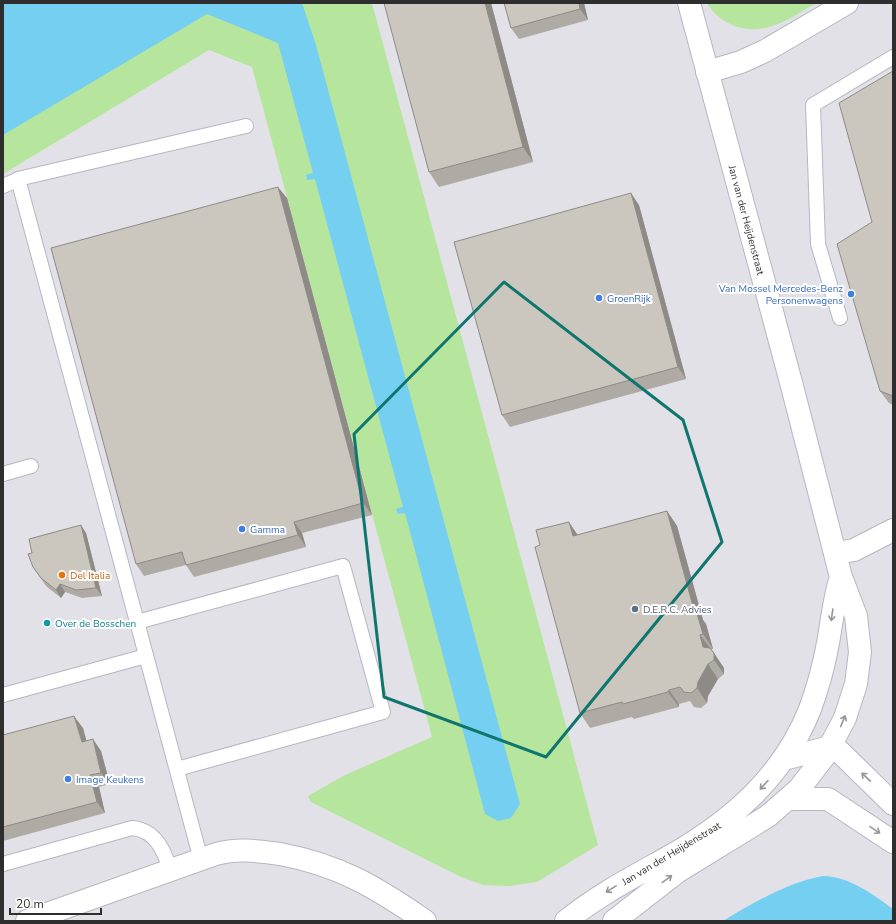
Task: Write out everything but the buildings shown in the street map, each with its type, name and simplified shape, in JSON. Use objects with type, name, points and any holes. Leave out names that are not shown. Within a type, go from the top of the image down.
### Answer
[{"type":"street","name":"Jan van der Heijdenstraat","points":[[614,921],[677,872],[758,823],[789,799],[813,772],[830,747],[845,718],[854,690],[860,652],[856,616],[841,577],[836,553],[689,3]]},
{"type":"street","points":[[707,72],[741,62],[765,51],[847,3]]},
{"type":"street","points":[[836,553],[854,550],[893,530]]},
{"type":"street","name":"Jan van der Heijdenstraat","points":[[566,921],[613,888],[673,854],[718,826],[753,796],[773,774],[799,735],[815,694],[824,661],[834,604],[841,577]]},
{"type":"street","points":[[784,759],[830,747],[840,752],[893,804]]},
{"type":"street","points":[[789,799],[828,799],[893,842]]},
{"type":"street","points":[[27,921],[170,870],[226,852],[244,850],[271,853],[312,861],[341,870],[372,885],[425,921]]},
{"type":"lane","points":[[840,318],[818,244],[813,104],[893,57]]},
{"type":"lane","points":[[3,186],[18,179],[246,126]]},
{"type":"lane","points":[[18,179],[201,860]]},
{"type":"lane","points":[[3,474],[31,466]]},
{"type":"lane","points":[[137,622],[343,566],[383,712],[177,769]]},
{"type":"lane","points":[[3,695],[146,656]]},
{"type":"lane","points":[[3,864],[132,828],[147,832],[154,837],[165,854],[170,870]]},
{"type":"highlighted area","points":[[504,282],[683,420],[722,542],[546,757],[384,697],[354,434]]},
{"type":"shaded area","points":[[3,3],[893,3],[893,921],[3,921]]},
{"type":"green space","points":[[3,3],[372,3],[598,845],[537,882],[509,886],[483,885],[459,876],[311,802],[308,796],[345,775],[432,737],[252,67],[209,50],[3,174]]},
{"type":"green space","points":[[707,3],[816,3],[786,21],[765,28],[754,29],[742,28],[730,24],[714,13]]},
{"type":"water","points":[[3,3],[302,3],[316,45],[520,804],[511,818],[498,821],[485,814],[405,513],[398,514],[396,509],[403,507],[315,179],[307,180],[306,175],[313,173],[278,43],[207,14],[3,135]]},
{"type":"water","points":[[823,876],[842,879],[868,892],[893,909],[893,921],[723,921],[759,900],[784,888],[809,879]]},
{"type":"place","name":"Van Mossel Mercedes-Benz Personenwagens","points":[[851,294]]},
{"type":"place","name":"GroenRijk","points":[[599,298]]},
{"type":"place","name":"Gamma","points":[[242,529]]},
{"type":"place","name":"Del Italia","points":[[62,575]]},
{"type":"place","name":"D.E.R.C. Advies","points":[[635,609]]},
{"type":"place","name":"Over de Bosschen","points":[[47,623]]},
{"type":"place","name":"Image Keukens","points":[[68,779]]}]
